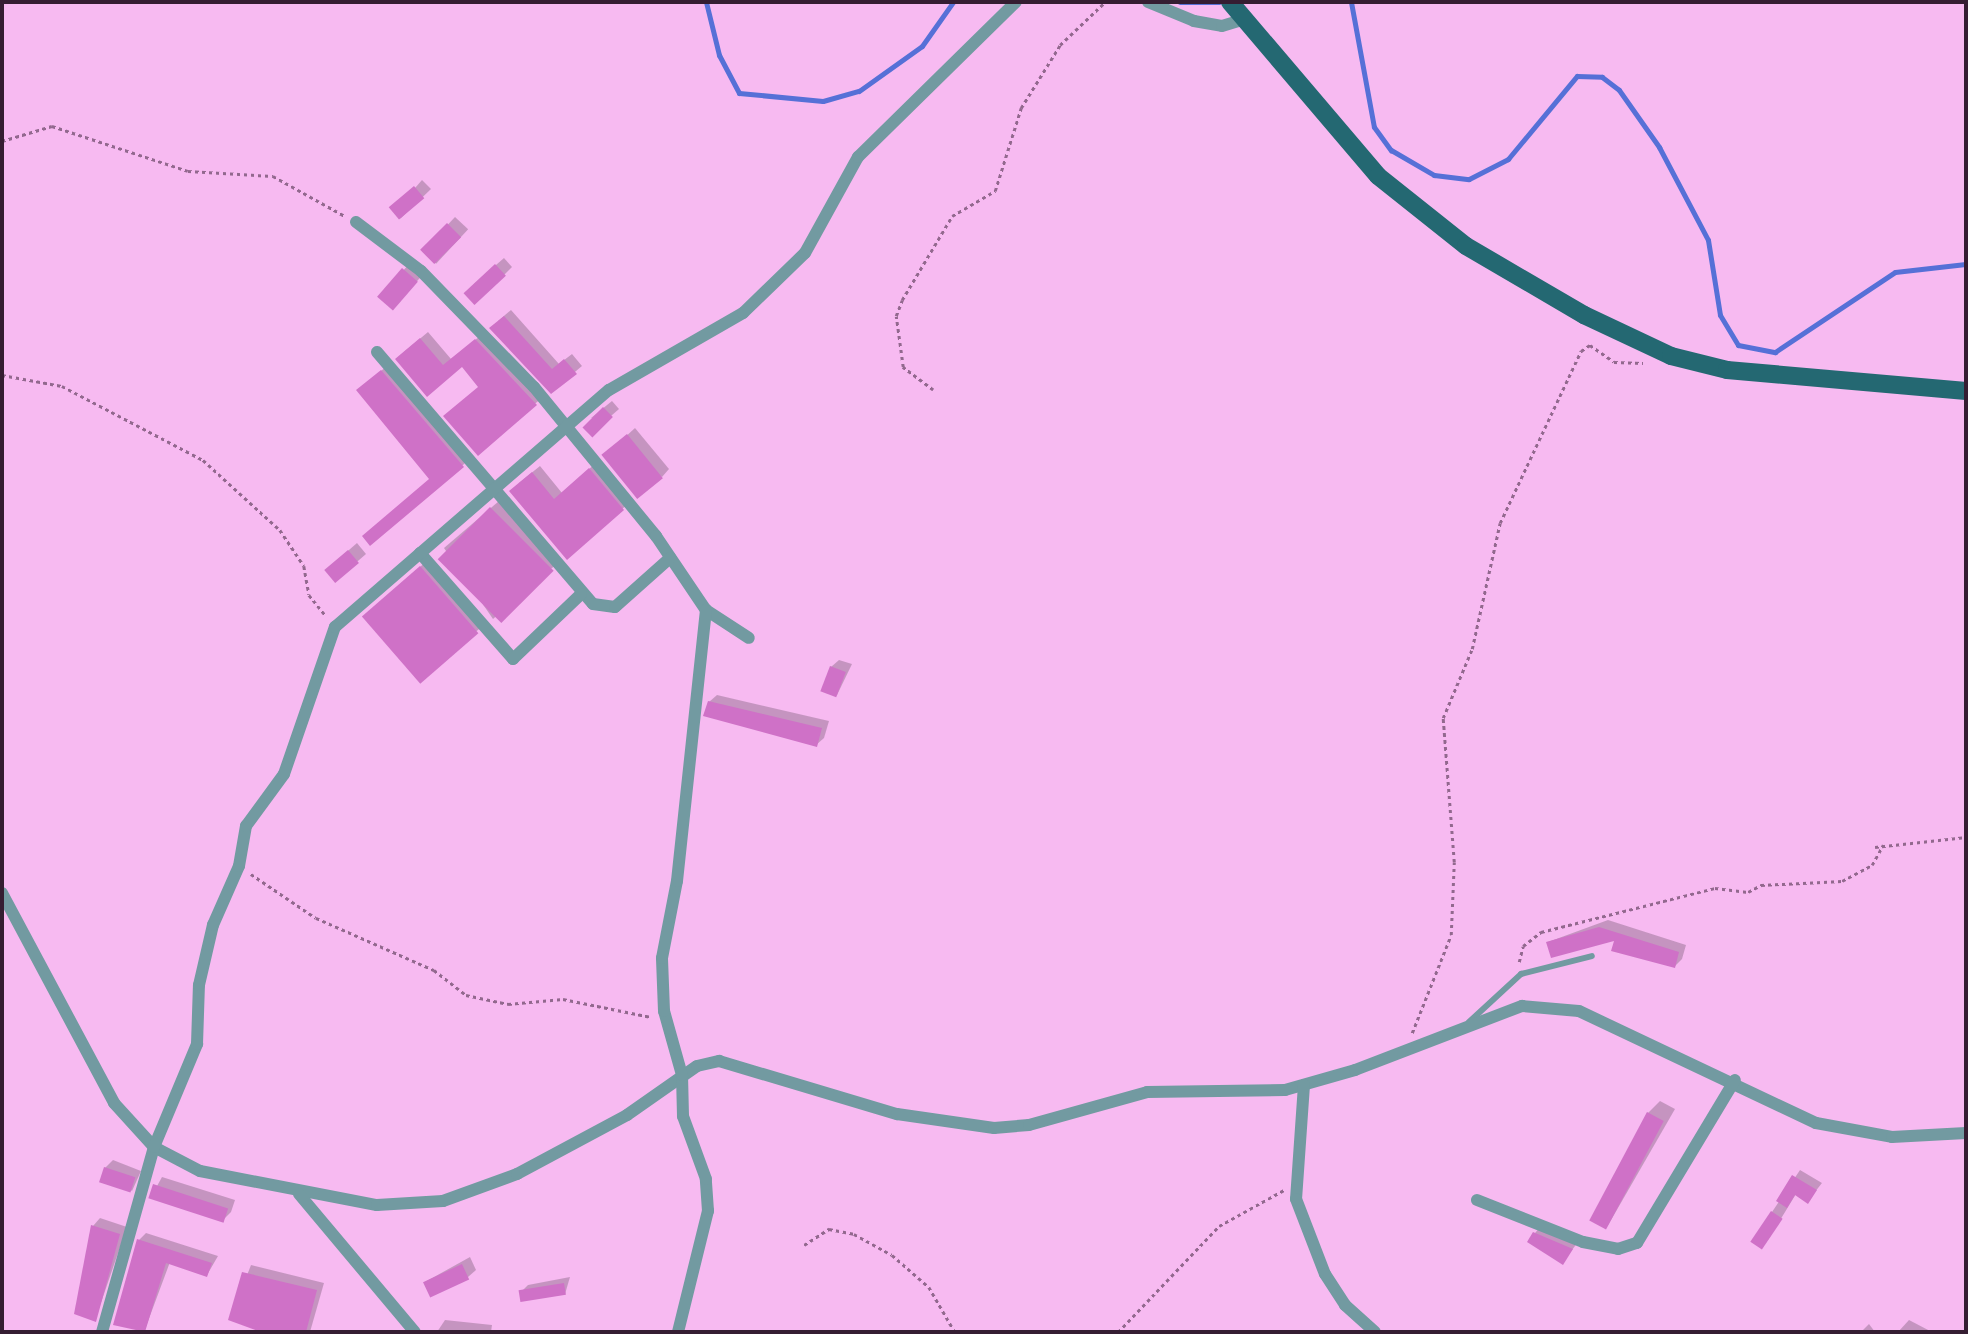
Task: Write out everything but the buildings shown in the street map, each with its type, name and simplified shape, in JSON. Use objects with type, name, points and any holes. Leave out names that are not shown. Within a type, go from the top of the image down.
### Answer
[{"type":"main road","points":[[1230,2],[1396,192],[1466,246],[1584,315],[1671,356],[1727,370],[1966,391]]},
{"type":"street","points":[[102,1332],[154,1147],[197,1044],[199,985],[214,925],[239,866],[246,826],[284,774],[335,627],[609,390],[743,313],[805,253],[858,157],[1016,2]]},
{"type":"street","points":[[1148,2],[1194,21],[1222,26],[1245,19]]},
{"type":"street","points":[[356,222],[446,295],[566,426],[670,558],[706,610],[748,638]]},
{"type":"street","points":[[377,352],[491,491],[581,594],[593,604],[615,607],[670,558]]},
{"type":"street","points":[[420,553],[513,659],[581,594]]},
{"type":"street","points":[[678,1332],[708,1212],[706,1179],[683,1115],[682,1075],[668,1027],[662,958],[677,881],[706,610]]},
{"type":"street","points":[[2,893],[114,1103],[154,1147],[200,1171],[299,1194],[377,1205],[443,1201],[554,1156],[682,1075],[719,1061],[897,1114],[994,1128],[1029,1125],[1147,1092],[1304,1084],[1405,1052],[1522,1006],[1562,1005],[1735,1080],[1816,1123],[1892,1138],[1966,1133]]},
{"type":"street","points":[[1477,1200],[1583,1242],[1618,1249],[1637,1243],[1735,1080]]},
{"type":"street","points":[[1304,1084],[1296,1184],[1325,1274],[1345,1305],[1375,1332]]},
{"type":"street","points":[[299,1194],[415,1332]]},
{"type":"lane","points":[[1463,1029],[1521,974],[1592,956]]},
{"type":"path","points":[[933,390],[903,367],[896,316],[902,300],[952,216],[995,191],[1010,133],[1036,82],[1071,33],[1105,2]]},
{"type":"path","points":[[2,141],[52,126],[188,171],[248,170],[273,176],[356,222]]},
{"type":"path","points":[[1405,1052],[1451,935],[1454,862],[1443,718],[1472,649],[1500,523],[1581,351],[1590,345],[1614,362],[1649,363]]},
{"type":"path","points":[[2,375],[62,386],[203,460],[280,530],[304,566],[309,595],[335,627]]},
{"type":"path","points":[[1875,847],[1966,837]]},
{"type":"path","points":[[1521,974],[1523,946],[1541,932],[1714,888],[1748,892],[1771,884],[1842,881],[1872,865],[1883,845]]},
{"type":"path","points":[[239,866],[316,918],[434,970],[466,995],[508,1004],[563,999],[622,1007],[668,1027]]},
{"type":"path","points":[[1118,1332],[1219,1226],[1296,1184]]},
{"type":"path","points":[[803,1245],[829,1229],[882,1250],[919,1273],[955,1332]]},
{"type":"waterway","points":[[706,2],[719,55],[739,93],[823,101],[859,91],[922,46],[953,2]]},
{"type":"waterway","points":[[1180,2],[1219,2]]},
{"type":"waterway","points":[[1351,2],[1374,127],[1391,150],[1434,175],[1469,179],[1508,159],[1577,76],[1602,77],[1619,90],[1659,147],[1708,240],[1720,315],[1738,345],[1775,352],[1895,272],[1966,264]]}]
